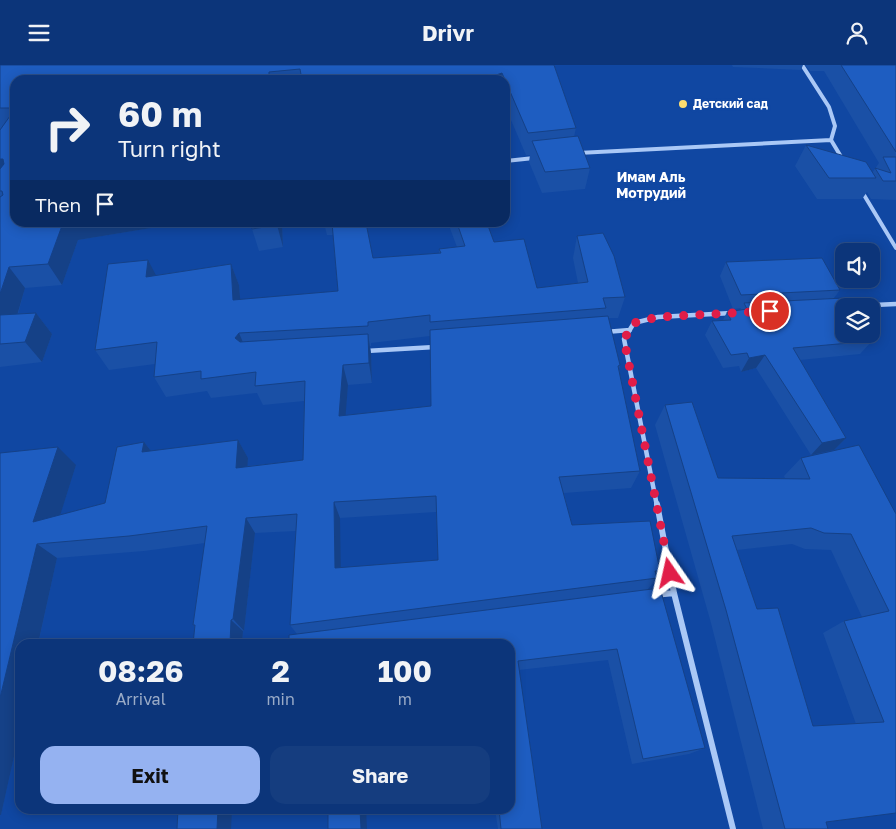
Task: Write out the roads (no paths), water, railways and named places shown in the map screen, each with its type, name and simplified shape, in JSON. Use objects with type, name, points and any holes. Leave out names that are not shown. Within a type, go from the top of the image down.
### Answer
[{"type":"street","points":[[802,65],[829,107],[835,126],[831,140],[846,165]]},
{"type":"street","points":[[571,154],[831,140]]},
{"type":"street","points":[[510,160],[543,157]]},
{"type":"street","points":[[856,181],[896,248]]},
{"type":"street","points":[[880,305],[896,304]]},
{"type":"street","points":[[733,829],[674,593],[624,339],[634,323],[658,317],[736,313]]},
{"type":"street","points":[[601,332],[630,330]]},
{"type":"street","points":[[357,351],[445,346]]},
{"type":"street","points":[[645,596],[674,593]]},
{"type":"place","name":"Детский сад","points":[[683,104]]},
{"type":"district","name":"Имам Аль Мотрудий","points":[[651,185]]}]
